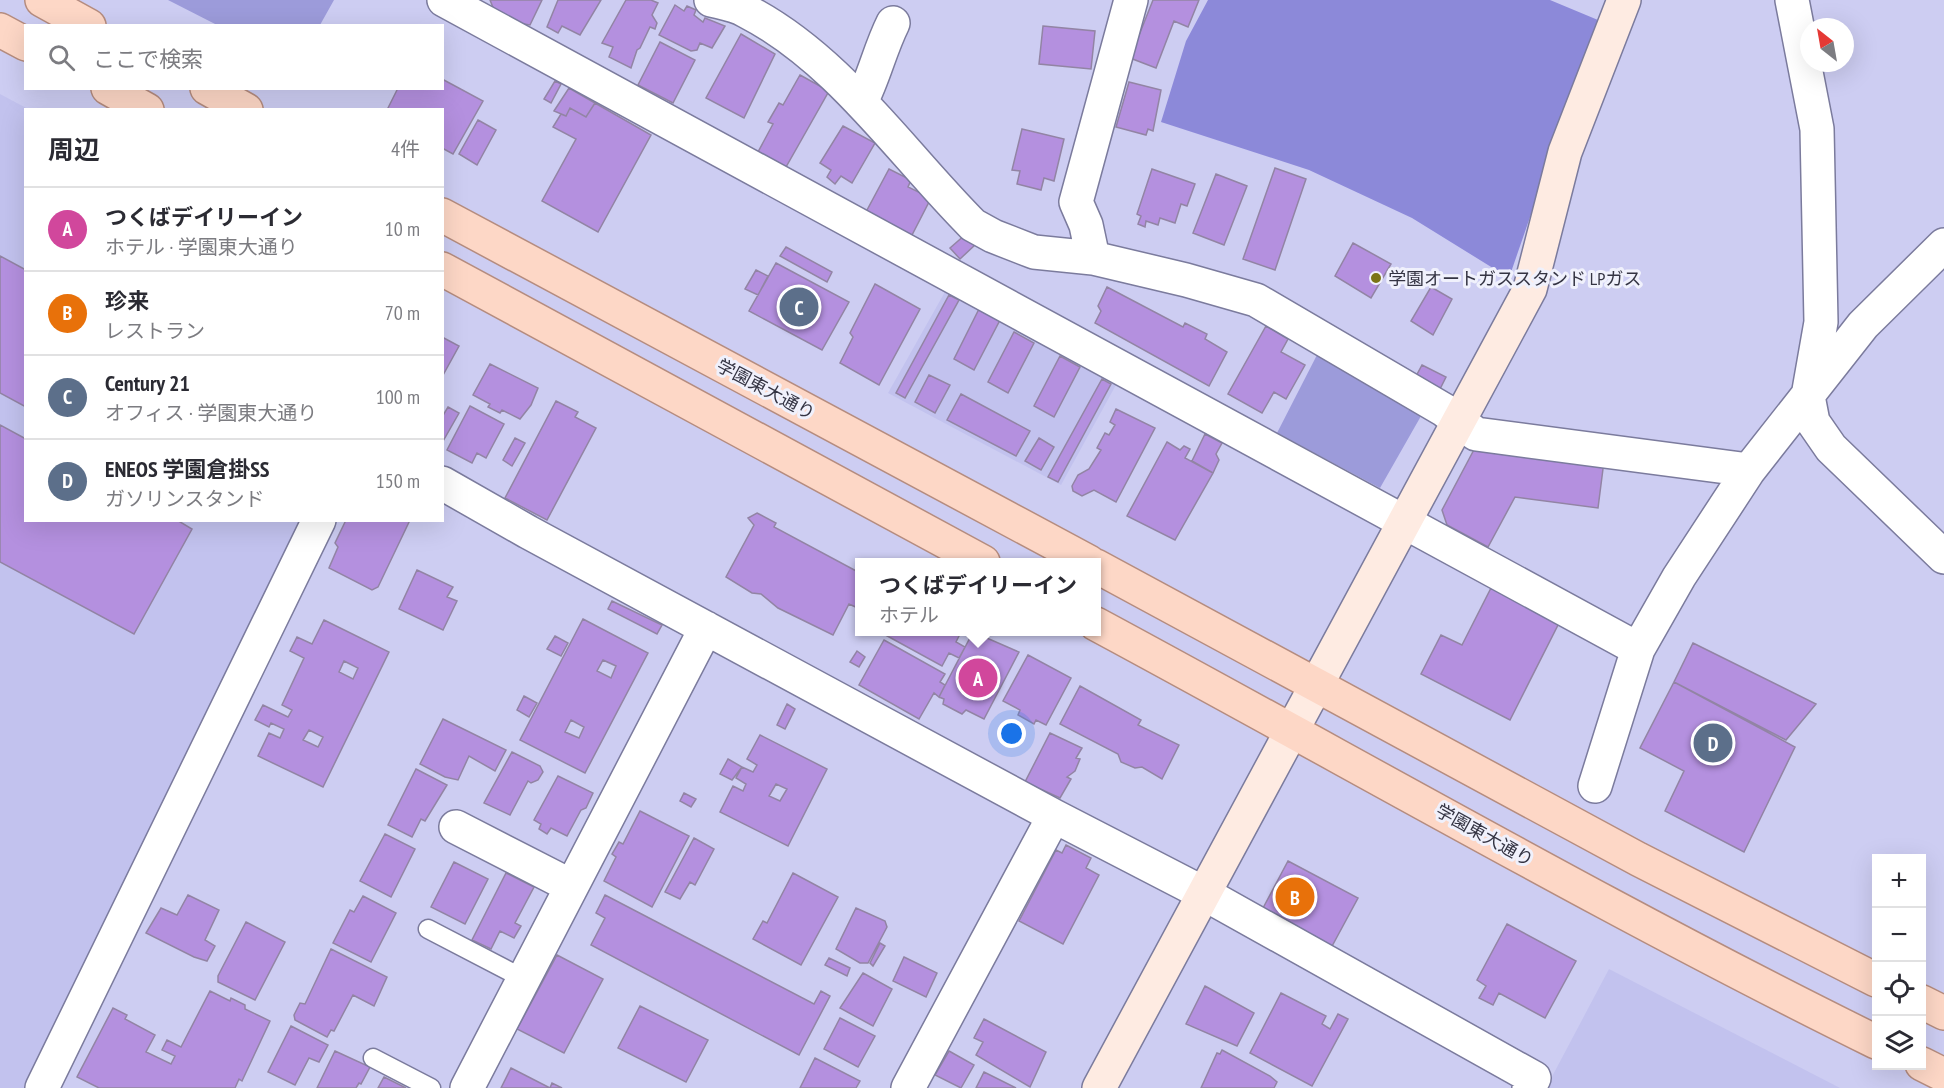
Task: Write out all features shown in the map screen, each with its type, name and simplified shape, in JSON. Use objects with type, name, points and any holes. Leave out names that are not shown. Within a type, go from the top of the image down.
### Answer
[{"type":"main road","points":[[42,0],[85,24]]},
{"type":"main road","points":[[0,30],[24,43]]},
{"type":"main road","points":[[112,90],[143,108]]},
{"type":"main road","points":[[211,90],[242,108]]},
{"type":"main road","name":"学園東大通り","points":[[444,216],[1082,558]]},
{"type":"main road","points":[[444,271],[976,558]]},
{"type":"main road","points":[[1101,569],[1638,859],[1872,978]]},
{"type":"main road","name":"学園東大通り","points":[[1101,627],[1646,923],[1872,1040]]},
{"type":"main road","points":[[1926,1004],[1944,1013]]},
{"type":"main road","points":[[1926,1066],[1944,1076]]},
{"type":"street","points":[[711,0],[745,10],[789,37],[861,102],[973,225],[993,236],[1034,252],[1093,258],[1186,280],[1256,300],[1444,410],[1476,434],[1749,470]]},
{"type":"street","points":[[1093,258],[1086,225],[1076,202],[1131,0]]},
{"type":"street","points":[[1099,1088],[1530,289],[1565,152],[1624,0]]},
{"type":"street","points":[[1792,0],[1817,129],[1821,322],[1808,396],[1813,422],[1832,448],[1944,557]]},
{"type":"street","points":[[461,4],[1404,524],[1638,649]]},
{"type":"street","points":[[861,102],[873,80],[881,47],[893,23]]},
{"type":"street","points":[[1595,786],[1638,649],[1679,577],[1749,470],[1863,325],[1944,245]]},
{"type":"street","points":[[444,484],[1054,816],[1203,893],[1534,1078],[1528,1088]]},
{"type":"street","points":[[42,1088],[318,522]]},
{"type":"street","points":[[467,1088],[706,628]]},
{"type":"street","points":[[908,1088],[1054,816]]},
{"type":"street","points":[[456,827],[571,886]]},
{"type":"lane","points":[[428,929],[524,979]]},
{"type":"lane","points":[[373,1058],[430,1088]]},
{"type":"shaded area","points":[[168,0],[334,0],[321,24],[215,24]]},
{"type":"shaded area","points":[[1208,0],[1550,0],[1598,20],[1509,278],[1412,218],[1309,170],[1161,122],[1186,41]]},
{"type":"shaded area","points":[[0,94],[26,108],[24,108],[24,522],[299,522],[24,1088],[0,1088]]},
{"type":"shaded area","points":[[946,290],[1117,383],[1061,485],[888,393]]},
{"type":"shaded area","points":[[1319,351],[1425,409],[1380,488],[1277,433]]},
{"type":"shaded area","points":[[1609,969],[1840,1088],[1546,1088]]},
{"type":"building","points":[[490,0],[542,0],[530,25],[518,23],[494,10]]},
{"type":"building","points":[[558,0],[601,0],[580,35],[562,26],[558,33],[547,27]]},
{"type":"building","points":[[626,0],[651,0],[658,3],[652,15],[657,23],[655,29],[650,27],[637,50],[631,68],[609,57],[613,47],[602,43]]},
{"type":"building","points":[[1153,0],[1199,0],[1188,27],[1174,21],[1156,68],[1130,58]]},
{"type":"building","points":[[675,5],[684,11],[687,6],[696,10],[694,15],[703,22],[705,18],[725,26],[712,48],[700,43],[697,50],[691,51],[659,35]]},
{"type":"building","points":[[1043,26],[1095,31],[1091,69],[1039,64]]},
{"type":"building","points":[[741,34],[775,54],[744,118],[706,98]]},
{"type":"building","points":[[660,42],[695,60],[673,103],[638,85]]},
{"type":"building","points":[[800,75],[829,91],[786,167],[758,152],[773,124],[768,122],[779,103],[783,105]]},
{"type":"building","points":[[444,80],[483,101],[453,154],[444,149],[444,108],[388,108],[397,90],[444,90]]},
{"type":"building","points":[[555,81],[561,84],[551,103],[544,99]]},
{"type":"building","points":[[1129,82],[1161,90],[1153,131],[1148,129],[1146,135],[1116,127]]},
{"type":"building","points":[[569,88],[595,103],[586,117],[570,108],[566,116],[554,111]]},
{"type":"building","points":[[595,103],[651,135],[598,232],[542,201],[576,139],[553,127],[561,114],[566,116],[570,108],[586,117]]},
{"type":"building","points":[[478,120],[496,130],[477,165],[459,154]]},
{"type":"building","points":[[843,126],[875,143],[852,183],[841,176],[835,184],[827,177],[831,170],[820,163]]},
{"type":"building","points":[[1022,129],[1064,139],[1054,181],[1044,178],[1041,190],[1017,184],[1020,171],[1012,170]]},
{"type":"building","points":[[1275,168],[1306,179],[1275,270],[1243,259]]},
{"type":"building","points":[[889,169],[911,180],[908,187],[931,198],[911,237],[866,212]]},
{"type":"building","points":[[1152,169],[1195,184],[1187,206],[1181,204],[1175,223],[1160,218],[1158,225],[1146,221],[1145,227],[1138,224],[1141,216],[1137,214]]},
{"type":"building","points":[[1216,174],[1247,186],[1224,245],[1193,233]]},
{"type":"building","points":[[966,234],[976,244],[960,259],[950,248]]},
{"type":"building","points":[[1353,243],[1391,264],[1371,298],[1335,276]]},
{"type":"building","points":[[786,247],[832,272],[827,282],[780,256]]},
{"type":"building","points":[[0,256],[24,269],[24,406],[0,393]]},
{"type":"building","points":[[776,263],[849,302],[822,350],[749,311]]},
{"type":"building","points":[[756,270],[768,276],[758,295],[745,289]]},
{"type":"building","points":[[875,284],[920,309],[879,385],[840,363],[853,337],[850,333]]},
{"type":"building","points":[[1107,287],[1183,327],[1185,323],[1207,334],[1205,339],[1227,352],[1209,386],[1095,323],[1101,311],[1098,306]]},
{"type":"building","points":[[1431,287],[1452,299],[1433,335],[1411,321]]},
{"type":"building","points":[[949,295],[959,300],[905,398],[896,393]]},
{"type":"building","points":[[979,309],[1000,320],[974,370],[954,359]]},
{"type":"building","points":[[1266,326],[1288,339],[1281,352],[1305,365],[1286,399],[1274,392],[1262,413],[1228,394]]},
{"type":"building","points":[[1014,332],[1034,343],[1008,393],[988,382]]},
{"type":"building","points":[[444,338],[459,346],[444,373]]},
{"type":"building","points":[[1060,356],[1080,367],[1054,417],[1034,406]]},
{"type":"building","points":[[490,364],[538,388],[531,405],[520,419],[502,410],[500,413],[488,407],[490,404],[473,395]]},
{"type":"building","points":[[1422,365],[1446,377],[1438,393],[1414,380]]},
{"type":"building","points":[[929,375],[950,385],[935,413],[915,402]]},
{"type":"building","points":[[1102,379],[1111,384],[1058,482],[1048,477]]},
{"type":"building","points":[[961,394],[1030,431],[1016,456],[947,420]]},
{"type":"building","points":[[556,401],[578,412],[575,417],[596,428],[547,520],[505,498]]},
{"type":"building","points":[[470,406],[504,424],[486,458],[477,453],[472,463],[447,450]]},
{"type":"building","points":[[448,407],[459,413],[444,439],[444,414]]},
{"type":"building","points":[[1116,409],[1155,428],[1116,502],[1094,490],[1082,496],[1073,491],[1072,486],[1078,475],[1089,469],[1101,450],[1097,448],[1105,433],[1109,435],[1115,425],[1110,422]]},
{"type":"building","points":[[0,425],[24,438],[24,522],[180,522],[192,529],[134,634],[0,562]]},
{"type":"building","points":[[1205,434],[1222,443],[1216,454],[1219,460],[1213,473],[1192,461]]},
{"type":"building","points":[[515,438],[525,443],[512,466],[503,460]]},
{"type":"building","points":[[1039,438],[1054,447],[1041,470],[1025,461]]},
{"type":"building","points":[[1167,442],[1180,450],[1184,446],[1190,449],[1185,458],[1213,473],[1175,540],[1127,516]]},
{"type":"building","points":[[1477,444],[1604,461],[1598,508],[1515,497],[1488,547],[1447,525],[1442,510]]},
{"type":"building","points":[[757,513],[776,523],[774,527],[855,570],[855,607],[849,604],[833,635],[778,608],[761,594],[752,593],[726,577],[754,525],[748,518]]},
{"type":"building","points":[[345,522],[409,522],[378,587],[372,590],[329,568],[338,547],[335,543]]},
{"type":"building","points":[[417,570],[453,587],[447,597],[457,601],[443,630],[399,609]]},
{"type":"building","points":[[1491,588],[1559,623],[1510,720],[1421,674],[1441,635],[1462,645]]},
{"type":"building","points":[[612,601],[662,625],[657,634],[608,609]]},
{"type":"building","points":[[583,619],[648,653],[585,773],[520,740]],"holes":[[[603,660],[616,666],[611,678],[597,671]],[[571,720],[584,727],[579,738],[565,732]]]},
{"type":"building","points":[[324,620],[389,652],[323,787],[258,756],[269,733],[280,738],[284,729],[271,723],[269,727],[255,720],[263,705],[288,717],[292,710],[282,705],[304,658],[290,651],[297,637],[312,644]],"holes":[[[344,661],[358,668],[353,679],[339,672]],[[309,730],[323,737],[318,747],[303,740]]]},
{"type":"building","points":[[555,636],[568,643],[561,656],[547,649]]},
{"type":"building","points":[[887,636],[959,636],[956,642],[965,647],[959,658],[949,653],[942,666]]},
{"type":"building","points":[[971,636],[982,636],[1019,652],[984,719],[966,710],[962,714],[943,704],[944,699],[939,697]]},
{"type":"building","points":[[884,640],[945,674],[940,682],[945,685],[939,697],[934,693],[919,719],[859,685]]},
{"type":"building","points":[[1693,643],[1816,704],[1786,740],[1674,682]]},
{"type":"building","points":[[857,651],[865,657],[859,667],[850,662]]},
{"type":"building","points":[[1028,655],[1071,678],[1046,725],[1036,720],[1034,724],[1018,715],[1020,710],[1003,701]]},
{"type":"building","points":[[1674,682],[1795,747],[1744,852],[1665,811],[1684,771],[1640,748]]},
{"type":"building","points":[[1080,686],[1141,720],[1138,725],[1179,745],[1162,779],[1142,767],[1135,768],[1121,762],[1118,754],[1060,724]]},
{"type":"building","points":[[524,696],[537,703],[529,717],[517,710]]},
{"type":"building","points":[[787,704],[795,709],[785,729],[777,725]]},
{"type":"building","points":[[443,719],[506,750],[495,771],[469,756],[458,780],[445,777],[420,764]]},
{"type":"building","points":[[1050,733],[1082,748],[1076,758],[1080,759],[1075,771],[1067,777],[1071,779],[1060,798],[1025,782]]},
{"type":"building","points":[[760,735],[827,769],[788,846],[720,812],[733,786],[743,791],[746,784],[736,778],[742,767],[753,772],[757,765],[747,759]],"holes":[[[776,784],[787,789],[780,801],[769,796]]]},
{"type":"building","points":[[512,752],[540,766],[543,772],[538,780],[531,783],[528,781],[510,815],[484,803]]},
{"type":"building","points":[[728,759],[742,767],[732,780],[720,774]]},
{"type":"building","points":[[416,769],[447,785],[425,821],[421,819],[412,837],[388,825]]},
{"type":"building","points":[[558,776],[593,793],[567,836],[551,828],[547,834],[539,829],[541,824],[534,820]]},
{"type":"building","points":[[684,793],[696,799],[691,807],[680,801]]},
{"type":"building","points":[[640,811],[689,836],[652,907],[604,881],[616,857],[612,854],[619,842],[623,844]]},
{"type":"building","points":[[385,834],[415,849],[391,897],[360,881]]},
{"type":"building","points":[[694,838],[714,849],[695,885],[690,882],[680,899],[665,892]]},
{"type":"building","points":[[1066,845],[1091,858],[1086,868],[1099,875],[1063,944],[1019,921],[1056,850],[1062,853]]},
{"type":"building","points":[[1288,861],[1358,898],[1331,948],[1262,910]]},
{"type":"building","points":[[454,862],[488,879],[465,924],[431,907]]},
{"type":"building","points":[[506,873],[534,887],[515,923],[521,926],[514,938],[500,931],[491,949],[472,940]]},
{"type":"building","points":[[793,873],[838,897],[801,965],[753,939],[763,921],[767,923]]},
{"type":"building","points":[[188,895],[219,910],[205,940],[215,946],[207,961],[146,933],[161,908],[177,915]]},
{"type":"building","points":[[605,895],[814,1004],[821,991],[830,996],[799,1055],[591,945],[605,918],[596,913]]},
{"type":"building","points":[[363,896],[396,913],[371,962],[333,943],[350,910],[354,912]]},
{"type":"building","points":[[856,908],[885,921],[887,927],[868,963],[860,963],[836,949]]},
{"type":"building","points":[[246,922],[285,942],[255,1000],[218,982],[218,976]]},
{"type":"building","points":[[1507,924],[1576,961],[1545,1018],[1499,993],[1493,1005],[1479,998],[1486,986],[1477,980]]},
{"type":"building","points":[[880,943],[885,946],[873,966],[870,963]]},
{"type":"building","points":[[331,949],[387,977],[374,1006],[353,995],[334,1031],[331,1030],[327,1037],[295,1020],[294,1015],[300,1003],[305,1004]]},
{"type":"building","points":[[557,955],[603,979],[564,1053],[517,1029]]},
{"type":"building","points":[[904,957],[937,973],[926,997],[893,981]]},
{"type":"building","points":[[829,958],[850,968],[847,976],[825,965]]},
{"type":"building","points":[[863,973],[892,989],[873,1026],[840,1008]]},
{"type":"building","points":[[1205,986],[1254,1013],[1237,1046],[1186,1024]]},
{"type":"building","points":[[210,991],[230,1001],[231,998],[245,1005],[245,1009],[270,1021],[242,1081],[239,1079],[235,1088],[99,1088],[77,1077],[113,1008],[127,1015],[125,1019],[155,1035],[146,1052],[171,1064],[175,1056],[162,1050],[167,1040],[181,1047]]},
{"type":"building","points":[[1281,993],[1326,1016],[1322,1024],[1330,1029],[1338,1014],[1348,1019],[1312,1086],[1250,1053]]},
{"type":"building","points":[[640,1006],[708,1040],[686,1082],[618,1048]]},
{"type":"building","points":[[840,1018],[875,1036],[858,1067],[824,1049]]},
{"type":"building","points":[[984,1019],[1046,1052],[1030,1087],[976,1055],[983,1042],[974,1038]]},
{"type":"building","points":[[291,1026],[328,1045],[319,1062],[309,1058],[295,1085],[268,1072]]},
{"type":"building","points":[[1222,1050],[1270,1076],[1277,1082],[1274,1088],[1201,1088],[1217,1053],[1220,1054]]},
{"type":"building","points":[[335,1051],[370,1067],[361,1084],[359,1083],[356,1088],[317,1088]]},
{"type":"building","points":[[949,1051],[974,1065],[961,1088],[935,1075]]},
{"type":"building","points":[[815,1058],[860,1081],[856,1088],[800,1088]]},
{"type":"building","points":[[511,1068],[550,1088],[501,1088]]},
{"type":"building","points":[[984,1072],[1016,1088],[976,1088]]},
{"type":"building","points":[[384,1077],[406,1088],[378,1088]]},
{"type":"building","points":[[552,1083],[562,1088],[550,1088]]},
{"type":"place","name":"学園オートガススタンド LPガス","points":[[1376,278]]},
{"type":"place","name":"Century 21","points":[[799,307]]},
{"type":"place","name":"つくばデイリーイン","points":[[978,678]]},
{"type":"place","name":"ENEOS 学園倉掛SS","points":[[1713,743]]},
{"type":"place","name":"珍来","points":[[1295,897]]}]
